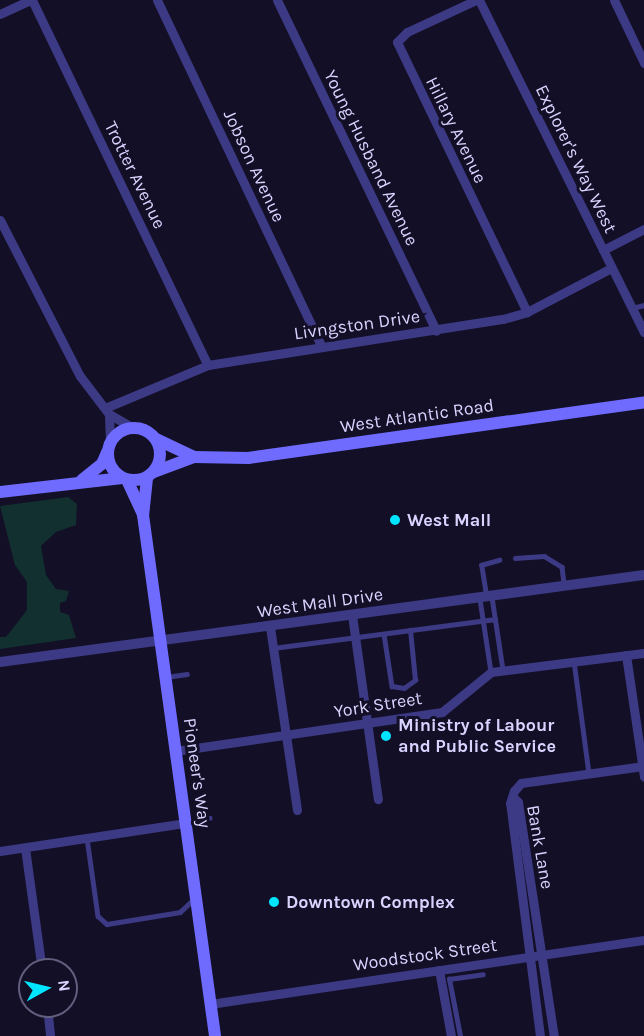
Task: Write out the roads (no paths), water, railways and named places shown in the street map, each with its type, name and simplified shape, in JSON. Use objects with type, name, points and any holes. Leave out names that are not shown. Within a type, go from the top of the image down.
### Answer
[{"type":"main road","name":"West Atlantic Road","points":[[150,475],[194,457],[259,457],[644,402]]},
{"type":"main road","points":[[0,492],[81,481],[150,475],[161,456],[156,439],[133,428],[124,430],[109,448],[102,464],[81,481]]},
{"type":"main road","name":"West Atlantic Road","points":[[156,439],[194,457]]},
{"type":"main road","points":[[109,448],[114,472],[124,479]]},
{"type":"main road","name":"Pioneer's Way","points":[[150,475],[143,515],[215,1036]]},
{"type":"main road","name":"Pioneer's Way","points":[[124,479],[143,515]]},
{"type":"street","points":[[0,14],[31,0]]},
{"type":"street","name":"Trotter Avenue","points":[[31,0],[208,364]]},
{"type":"street","name":"Jobson Avenue","points":[[157,0],[321,346]]},
{"type":"street","name":"Young Husband Avenue","points":[[277,0],[436,331]]},
{"type":"street","name":"Explorer's Way West","points":[[477,0],[644,332]]},
{"type":"street","name":"Hillary Avenue","points":[[477,0],[407,32],[397,42],[527,312]]},
{"type":"street","points":[[614,0],[644,63]]},
{"type":"street","points":[[0,220],[80,376],[107,411],[133,428]]},
{"type":"street","points":[[603,250],[644,229]]},
{"type":"street","name":"Livngston Drive","points":[[107,411],[208,364],[436,331],[527,312],[611,268]]},
{"type":"street","points":[[107,411],[109,448]]},
{"type":"street","name":"West Mall Drive","points":[[0,662],[644,575]]},
{"type":"street","points":[[352,615],[357,637],[378,799]]},
{"type":"street","points":[[270,627],[297,810]]},
{"type":"street","name":"York Street","points":[[175,751],[442,712],[491,672],[644,653]]},
{"type":"street","points":[[626,655],[644,777]]},
{"type":"street","points":[[513,797],[521,783],[643,766]]},
{"type":"street","name":"Bank Lane","points":[[540,1036],[528,957],[510,803],[513,797],[518,802],[554,1036]]},
{"type":"street","points":[[0,851],[186,823]]},
{"type":"street","points":[[25,848],[40,958]]},
{"type":"street","name":"Woodstock Street","points":[[210,1004],[644,940]]},
{"type":"street","points":[[440,970],[451,1036]]},
{"type":"street","points":[[48,1018],[50,1036]]},
{"type":"lane","points":[[632,308],[644,305]]},
{"type":"lane","points":[[515,558],[544,556],[562,567],[564,587]]},
{"type":"lane","points":[[491,672],[484,621],[486,598],[481,565],[500,560]]},
{"type":"lane","points":[[486,598],[495,619],[503,670]]},
{"type":"lane","points":[[273,648],[495,619]]},
{"type":"lane","points":[[384,634],[392,686],[404,688],[416,680],[410,630]]},
{"type":"lane","points":[[574,662],[589,773]]},
{"type":"lane","points":[[165,677],[187,674]]},
{"type":"lane","points":[[186,823],[209,818]]},
{"type":"lane","points":[[87,838],[98,916],[107,924],[180,912],[196,897]]},
{"type":"lane","points":[[460,1036],[449,979],[483,975]]},
{"type":"place","name":"West Mall","points":[[395,520]]},
{"type":"place","name":"Ministry of Labour and Public Service","points":[[386,736]]},
{"type":"place","name":"Downtown Complex","points":[[274,902]]}]
